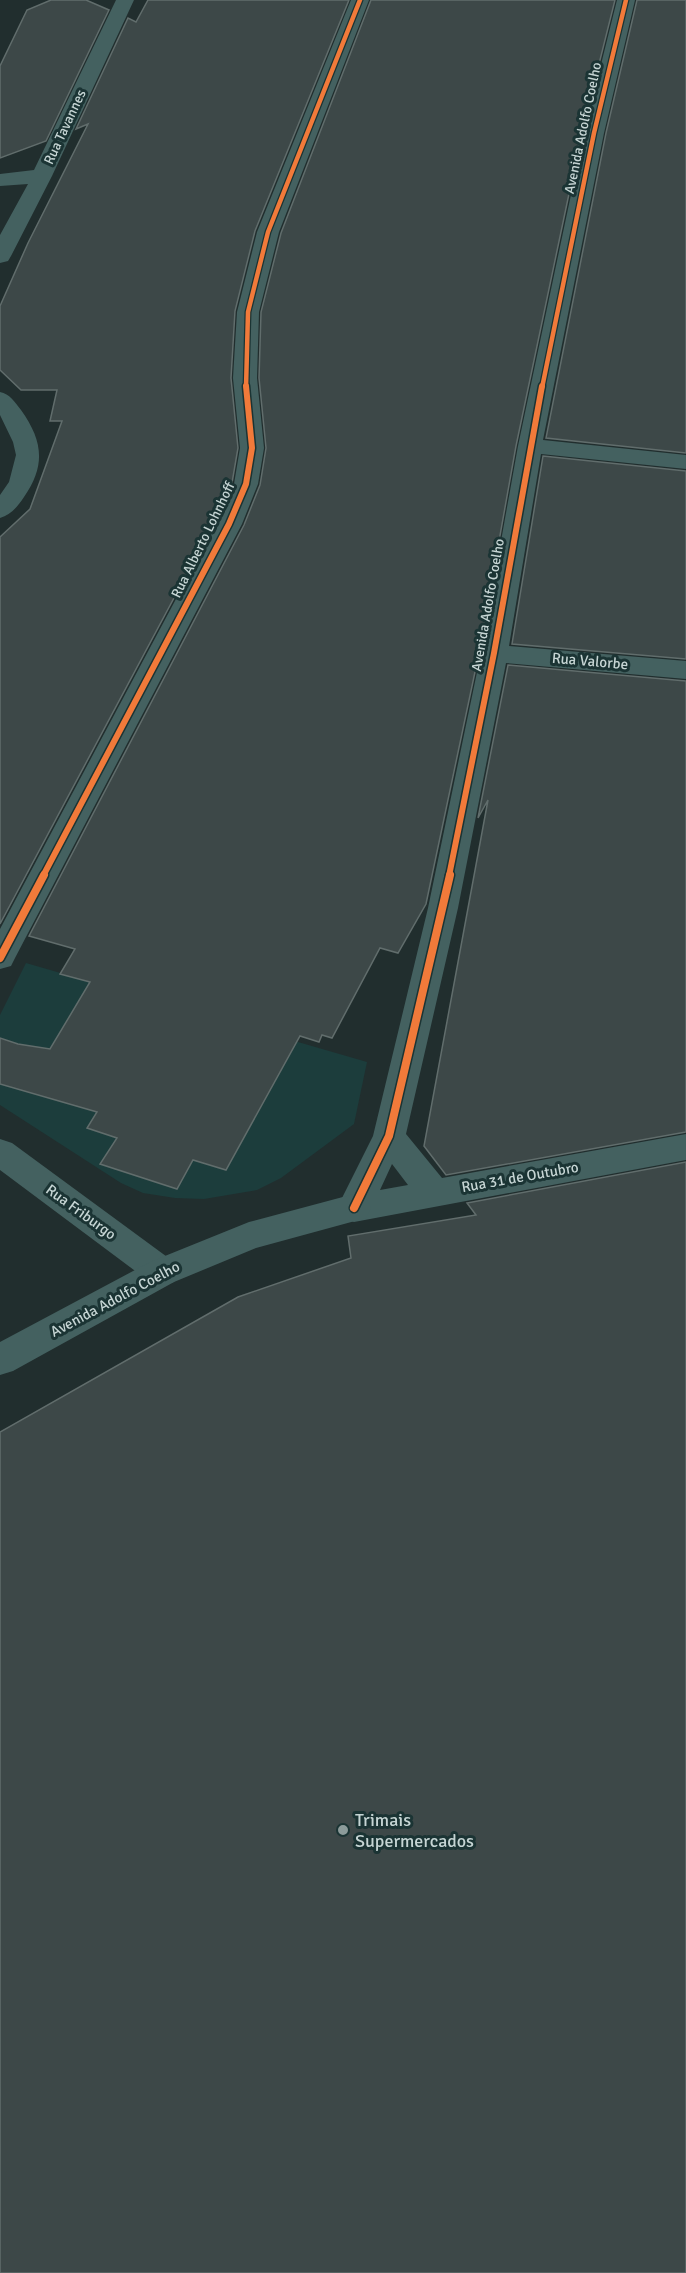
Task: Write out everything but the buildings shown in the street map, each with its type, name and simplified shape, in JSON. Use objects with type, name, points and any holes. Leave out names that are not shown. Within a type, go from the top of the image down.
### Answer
[{"type":"street","name":"Rua Alberto Lohnhoff","points":[[0,958],[229,524],[246,484],[252,448],[246,378],[248,312],[268,232],[360,0]]},
{"type":"street","name":"Avenida Adolfo Coelho","points":[[0,1360],[162,1272],[249,1236],[354,1208],[388,1136],[443,908],[494,652],[530,446],[594,133],[626,0]]},
{"type":"street","name":"Rua Tavannes","points":[[0,256],[42,177],[121,1]]},
{"type":"street","points":[[0,180],[42,177]]},
{"type":"street","points":[[0,399],[16,418],[24,436],[28,458],[25,479],[0,510]]},
{"type":"street","points":[[530,446],[686,462]]},
{"type":"street","name":"Rua Valorbe","points":[[494,652],[686,670]]},
{"type":"street","points":[[388,1136],[434,1193]]},
{"type":"street","name":"Rua 31 de Outubro","points":[[354,1208],[686,1147]]},
{"type":"street","name":"Rua Friburgo","points":[[0,1152],[162,1272]]},
{"type":"shaded area","points":[[26,963],[367,1062],[354,1124],[281,1178],[257,1190],[204,1199],[175,1198],[143,1193],[121,1183],[0,1105],[0,1015]]},
{"type":"cycle path","points":[[0,958],[229,524],[246,484],[252,448],[245,378],[248,312],[268,232],[360,0]]},
{"type":"cycle path","points":[[354,1208],[389,1136],[443,908],[494,653],[530,446],[594,133],[626,0]]},
{"type":"place","name":"Trimais Supermercados","points":[[343,1830]]}]
